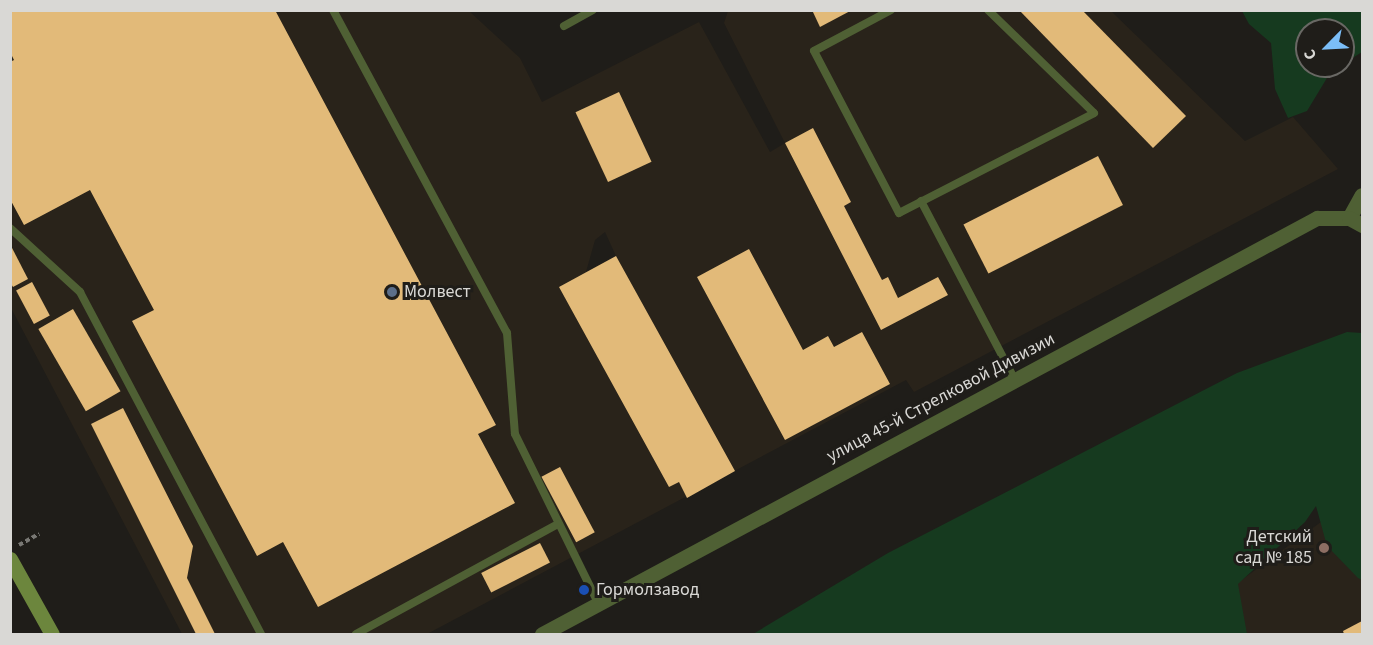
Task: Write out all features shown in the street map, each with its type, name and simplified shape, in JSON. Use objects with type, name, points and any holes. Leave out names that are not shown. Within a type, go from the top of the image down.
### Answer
[{"type":"main road","points":[[10,559],[52,634]]},
{"type":"street","points":[[1356,221],[1362,195]]},
{"type":"street","name":"улица 45-й Стрелковой Дивизии","points":[[542,634],[1317,218],[1356,221]]},
{"type":"lane","points":[[333,10],[507,333],[514,434],[599,605]]},
{"type":"lane","points":[[564,26],[593,10]]},
{"type":"lane","points":[[891,10],[814,51],[899,213],[1094,113],[988,10]]},
{"type":"lane","points":[[921,201],[1015,380]]},
{"type":"lane","points":[[10,228],[80,292],[261,634]]},
{"type":"lane","points":[[356,634],[558,524]]},
{"type":"path","points":[[10,549],[39,534]]},
{"type":"shaded area","points":[[10,11],[469,11],[520,58],[542,102],[699,22],[770,152],[785,143],[724,23],[728,11],[1111,11],[1245,141],[1293,117],[1338,169],[914,392],[906,380],[427,634],[182,634],[11,308]],"holes":[[[605,232],[616,256],[586,272],[595,240]]]},
{"type":"shaded area","name":"Детский сад № 185","points":[[1362,492],[1362,634],[1230,634],[1210,603]]},
{"type":"green space","points":[[1242,11],[1362,11],[1362,52],[1355,56],[1355,18],[1295,18],[1295,78],[1327,78],[1307,111],[1288,118],[1275,89],[1271,43],[1249,24]]},
{"type":"green space","points":[[1347,332],[1362,333],[1362,580],[1327,546],[1316,506],[1305,522],[1238,584],[1247,634],[753,634],[888,553],[1237,373]]},
{"type":"building","points":[[10,10],[275,10],[496,425],[478,434],[515,503],[318,607],[283,542],[257,556],[132,321],[154,310],[90,190],[24,225],[10,199],[10,62],[14,60],[10,52]]},
{"type":"building","points":[[812,10],[852,10],[820,27]]},
{"type":"building","points":[[1019,10],[1082,10],[1186,116],[1153,148]]},
{"type":"building","points":[[619,92],[652,162],[608,182],[575,112]]},
{"type":"building","points":[[813,128],[851,202],[844,206],[882,280],[888,277],[898,298],[938,277],[948,295],[881,330],[785,143]]},
{"type":"building","points":[[1098,156],[1123,205],[988,274],[963,225]]},
{"type":"building","points":[[10,244],[28,279],[13,287],[10,282]]},
{"type":"building","points":[[749,249],[803,350],[828,336],[834,347],[862,332],[890,384],[785,440],[697,277]]},
{"type":"building","points":[[616,256],[735,471],[687,498],[679,482],[669,487],[559,287]]},
{"type":"building","points":[[32,282],[50,316],[34,324],[16,290]]},
{"type":"building","points":[[73,309],[120,391],[86,411],[38,329]]},
{"type":"building","points":[[123,408],[193,546],[187,578],[215,634],[196,634],[91,424]]},
{"type":"building","points":[[560,467],[595,532],[576,542],[541,477]]},
{"type":"building","points":[[540,543],[550,563],[491,593],[481,573]]},
{"type":"building","points":[[1362,621],[1362,634],[1344,634],[1343,631]]},
{"type":"place","name":"Молвест","points":[[392,292]]},
{"type":"place","name":"Детский сад № 185","points":[[1324,548]]},
{"type":"place","name":"Гормолзавод","points":[[584,590]]}]
